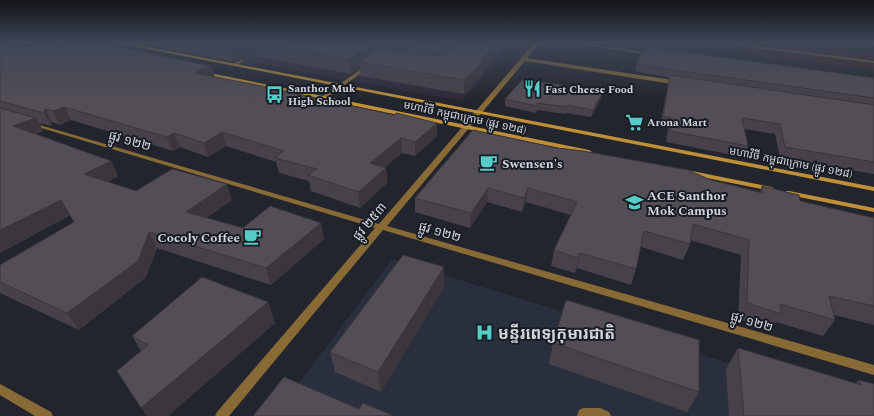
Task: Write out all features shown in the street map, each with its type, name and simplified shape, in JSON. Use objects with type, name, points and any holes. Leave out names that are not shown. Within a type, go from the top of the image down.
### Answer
[{"type":"main road","name":"មហាវិថី កម្ពុជាក្រោម (ផ្លូវ ១២៨)","points":[[214,61],[874,189]]},
{"type":"main road","name":"មហាវិថី កម្ពុជាក្រោម (ផ្លូវ ១២៨)","points":[[200,72],[594,153]]},
{"type":"main road","points":[[680,171],[874,210]]},
{"type":"street","points":[[233,65],[241,61]]},
{"type":"street","name":"ផ្លូវ ២៥៣","points":[[221,416],[521,61]]},
{"type":"street","points":[[539,61],[687,84]]},
{"type":"street","points":[[323,98],[372,64]]},
{"type":"street","name":"ផ្លូវ ១២២","points":[[23,122],[874,370]]},
{"type":"street","points":[[0,389],[47,416]]},
{"type":"street","points":[[583,416],[583,414],[600,414],[604,416]]},
{"type":"shaded area","points":[[249,61],[498,61],[462,101],[248,62]]},
{"type":"shaded area","points":[[805,61],[874,61],[874,70]]},
{"type":"shaded area","name":"មន្ទីរពេទ្យកុមារជាតិ","points":[[392,259],[874,408],[874,416],[274,416]]},
{"type":"building","points":[[0,61],[188,61],[211,66],[194,73],[262,86],[394,115],[396,113],[437,123],[415,142],[401,138],[370,163],[386,168],[358,192],[308,175],[317,169],[275,158],[284,151],[222,132],[204,143],[174,133],[167,137],[64,107],[53,111],[45,109],[44,113],[0,101]]},
{"type":"building","points":[[360,61],[484,61],[464,80]]},
{"type":"building","points":[[638,61],[751,61],[874,78],[874,98],[662,68],[637,63]]},
{"type":"building","points":[[670,75],[874,105],[874,162],[785,147],[780,124],[742,118],[748,146],[670,131],[671,118],[663,116]]},
{"type":"building","points":[[523,79],[603,92],[593,110],[568,105],[567,107],[538,103],[537,106],[505,99]]},
{"type":"building","points":[[0,108],[36,118],[13,126],[111,161],[84,174],[136,191],[172,169],[227,184],[186,212],[243,228],[270,206],[321,223],[266,268],[149,232],[138,261],[67,313],[0,282],[0,265],[74,222],[61,200],[0,230]]},
{"type":"building","points":[[473,130],[557,148],[583,151],[688,170],[711,180],[762,193],[762,186],[799,195],[800,201],[874,218],[874,306],[829,296],[835,320],[780,304],[781,314],[747,303],[749,240],[693,224],[690,244],[644,231],[636,269],[580,253],[578,258],[554,250],[577,202],[528,188],[524,198],[488,188],[471,213],[415,198]]},
{"type":"building","points":[[403,255],[444,267],[378,372],[330,352]]},
{"type":"building","points":[[202,277],[268,302],[141,408],[117,371],[148,345],[132,336]]},
{"type":"building","points":[[566,300],[699,340],[699,392],[553,343]]},
{"type":"building","points":[[738,348],[861,385],[859,380],[874,384],[874,416],[744,416]]},
{"type":"building","points":[[284,377],[359,409],[363,403],[394,416],[253,416]]},
{"type":"place","name":"Fast Cheese Food","points":[[532,89]]},
{"type":"place","name":"Santhor Muk High School","points":[[275,94]]},
{"type":"place","name":"Arona Mart","points":[[634,122]]},
{"type":"place","name":"Swensen's","points":[[489,163]]},
{"type":"place","name":"ACE Santhor Mok Campus","points":[[634,202]]},
{"type":"place","name":"Cocoly Coffee","points":[[253,237]]},
{"type":"place","name":"មន្ទីរពេទ្យកុមារជាតិ","points":[[485,333]]}]
